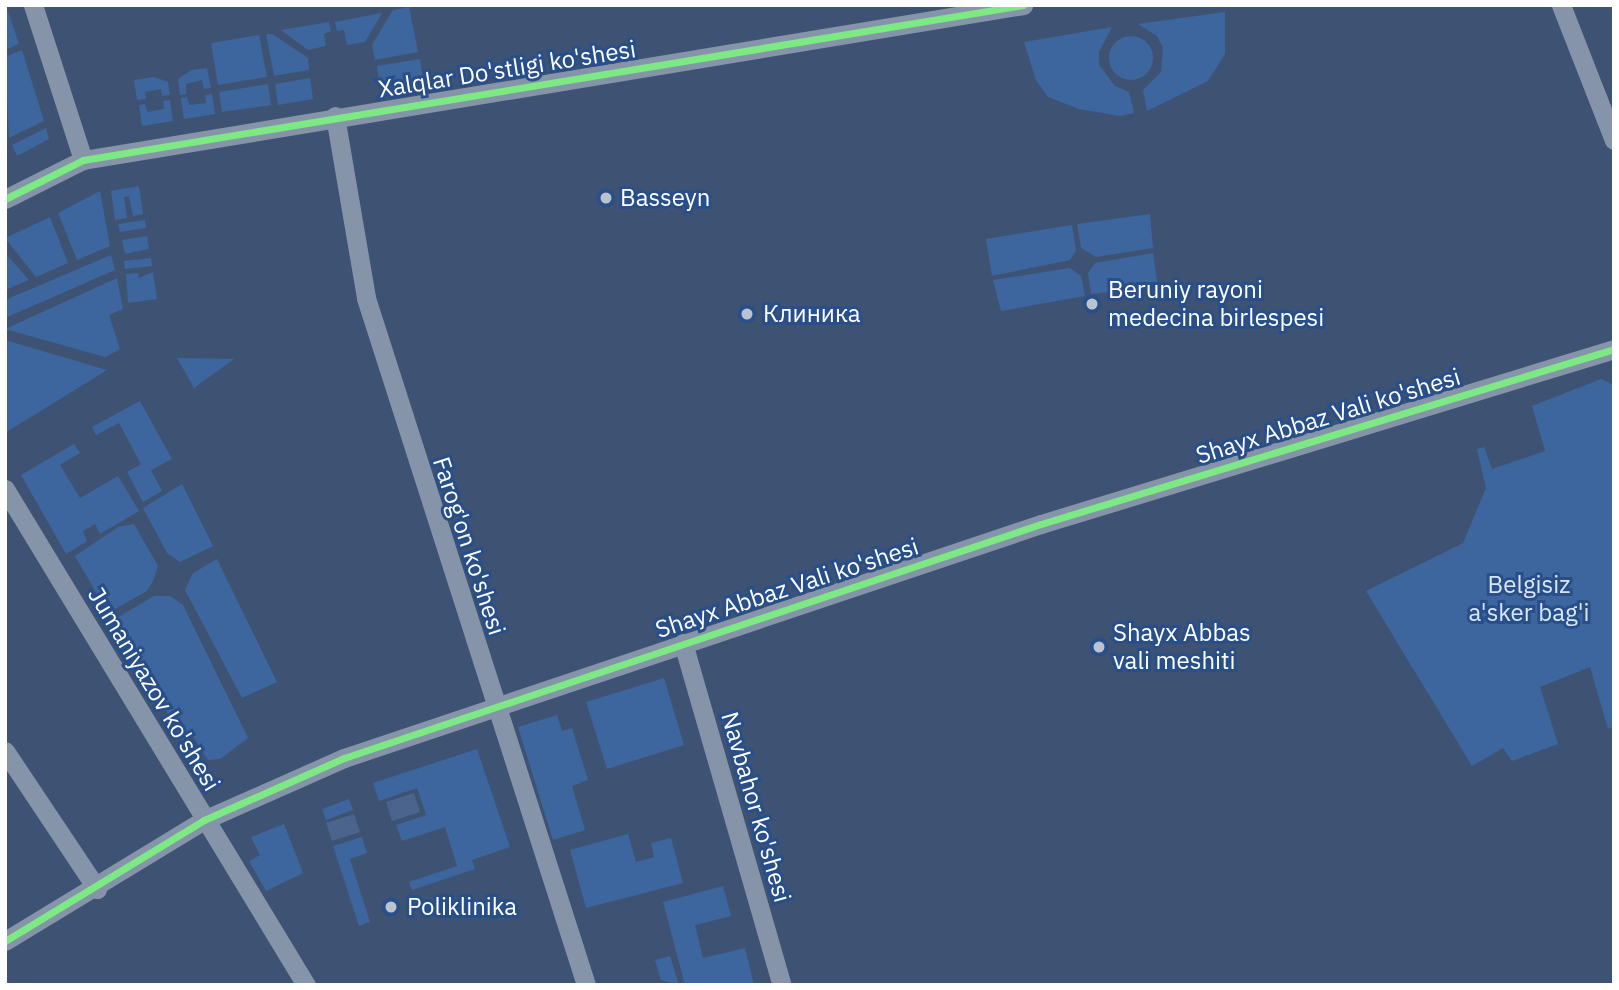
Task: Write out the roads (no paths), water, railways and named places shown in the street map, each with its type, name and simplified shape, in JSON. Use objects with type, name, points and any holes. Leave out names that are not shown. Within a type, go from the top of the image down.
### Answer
[{"type":"street","points":[[33,5],[83,160]]},
{"type":"street","name":"Xalqlar Do'stligi ko'shesi","points":[[5,199],[83,160],[957,11],[1023,5]]},
{"type":"street","points":[[1561,5],[1614,140]]},
{"type":"street","name":"Farog'on ko'shesi","points":[[335,116],[366,298],[586,985]]},
{"type":"street","name":"Shayx Abbaz Vali ko'shesi","points":[[5,941],[97,889],[204,820],[344,758],[495,705],[1054,520],[1614,349]]},
{"type":"street","name":"Jumaniyazov ko'shesi","points":[[5,489],[306,985]]},
{"type":"street","name":"Navbahor ko'shesi","points":[[684,643],[782,985]]},
{"type":"street","points":[[5,751],[97,889]]},
{"type":"place","name":"Basseyn","points":[[606,198]]},
{"type":"place","name":"Beruniy rayoni medecina birlespesi","points":[[1092,304]]},
{"type":"place","name":"Клиника","points":[[747,314]]},
{"type":"place","name":"Shayx Abbas vali meshiti","points":[[1099,647]]},
{"type":"place","name":"Poliklinika","points":[[391,907]]},
{"type":"park label","name":"Belgisiz a'sker bag'i","points":[[1529,599]]}]
